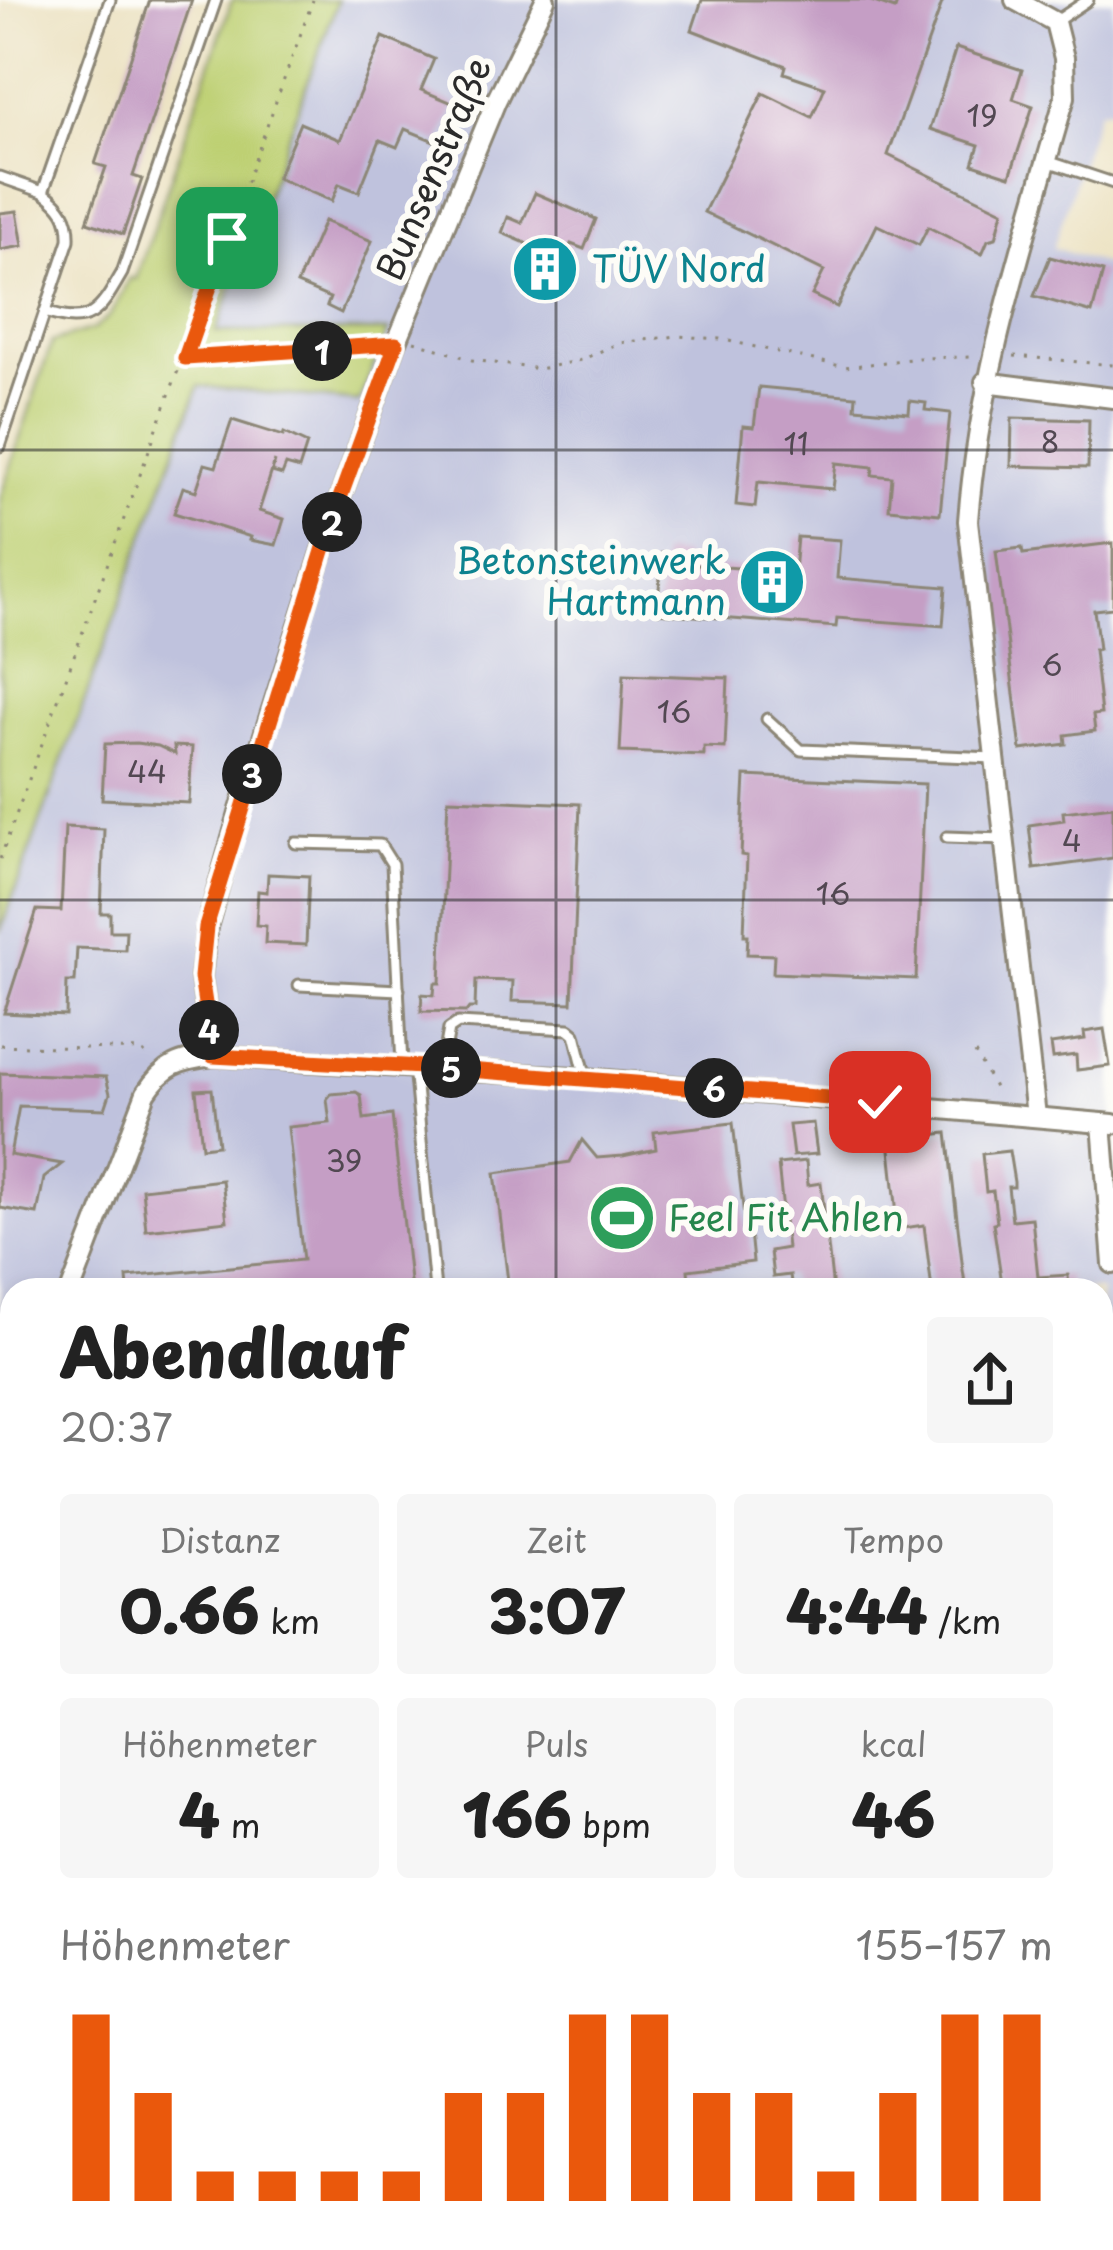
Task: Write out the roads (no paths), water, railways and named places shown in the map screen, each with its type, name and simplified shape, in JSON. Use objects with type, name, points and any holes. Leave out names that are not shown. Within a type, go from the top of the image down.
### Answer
[{"type":"street","name":"Bunsenstraße","points":[[213,1056],[201,977],[206,927],[336,509],[396,344],[496,101],[544,0]]},
{"type":"street","points":[[1015,0],[1055,22],[1064,58],[1064,97],[991,356],[973,446],[968,521],[1036,1116]]},
{"type":"street","points":[[986,382],[1113,398]]},
{"type":"street","points":[[78,1278],[146,1094],[160,1070],[183,1060],[213,1056],[586,1078],[1107,1123],[1113,1264]]},
{"type":"lane","points":[[44,192],[110,0]]},
{"type":"lane","points":[[45,312],[82,319],[97,313],[122,273],[216,0]]},
{"type":"lane","points":[[1055,22],[1088,0]]},
{"type":"lane","points":[[1046,161],[1113,183]]},
{"type":"lane","points":[[0,177],[44,192],[59,204],[70,224],[69,240],[0,446]]},
{"type":"lane","points":[[767,719],[801,750],[995,758]]},
{"type":"lane","points":[[947,838],[1004,839]]},
{"type":"lane","points":[[296,843],[380,845],[392,864],[399,990],[434,1278]]},
{"type":"lane","points":[[299,985],[399,990]]},
{"type":"lane","points":[[442,1068],[448,1029],[458,1023],[569,1029],[575,1034],[586,1078]]},
{"type":"place","name":"TÜV Nord","points":[[545,269]]},
{"type":"place","name":"Betonsteinwerk Hartmann","points":[[772,582]]},
{"type":"place","name":"Feel Fit Ahlen","points":[[622,1218]]}]
